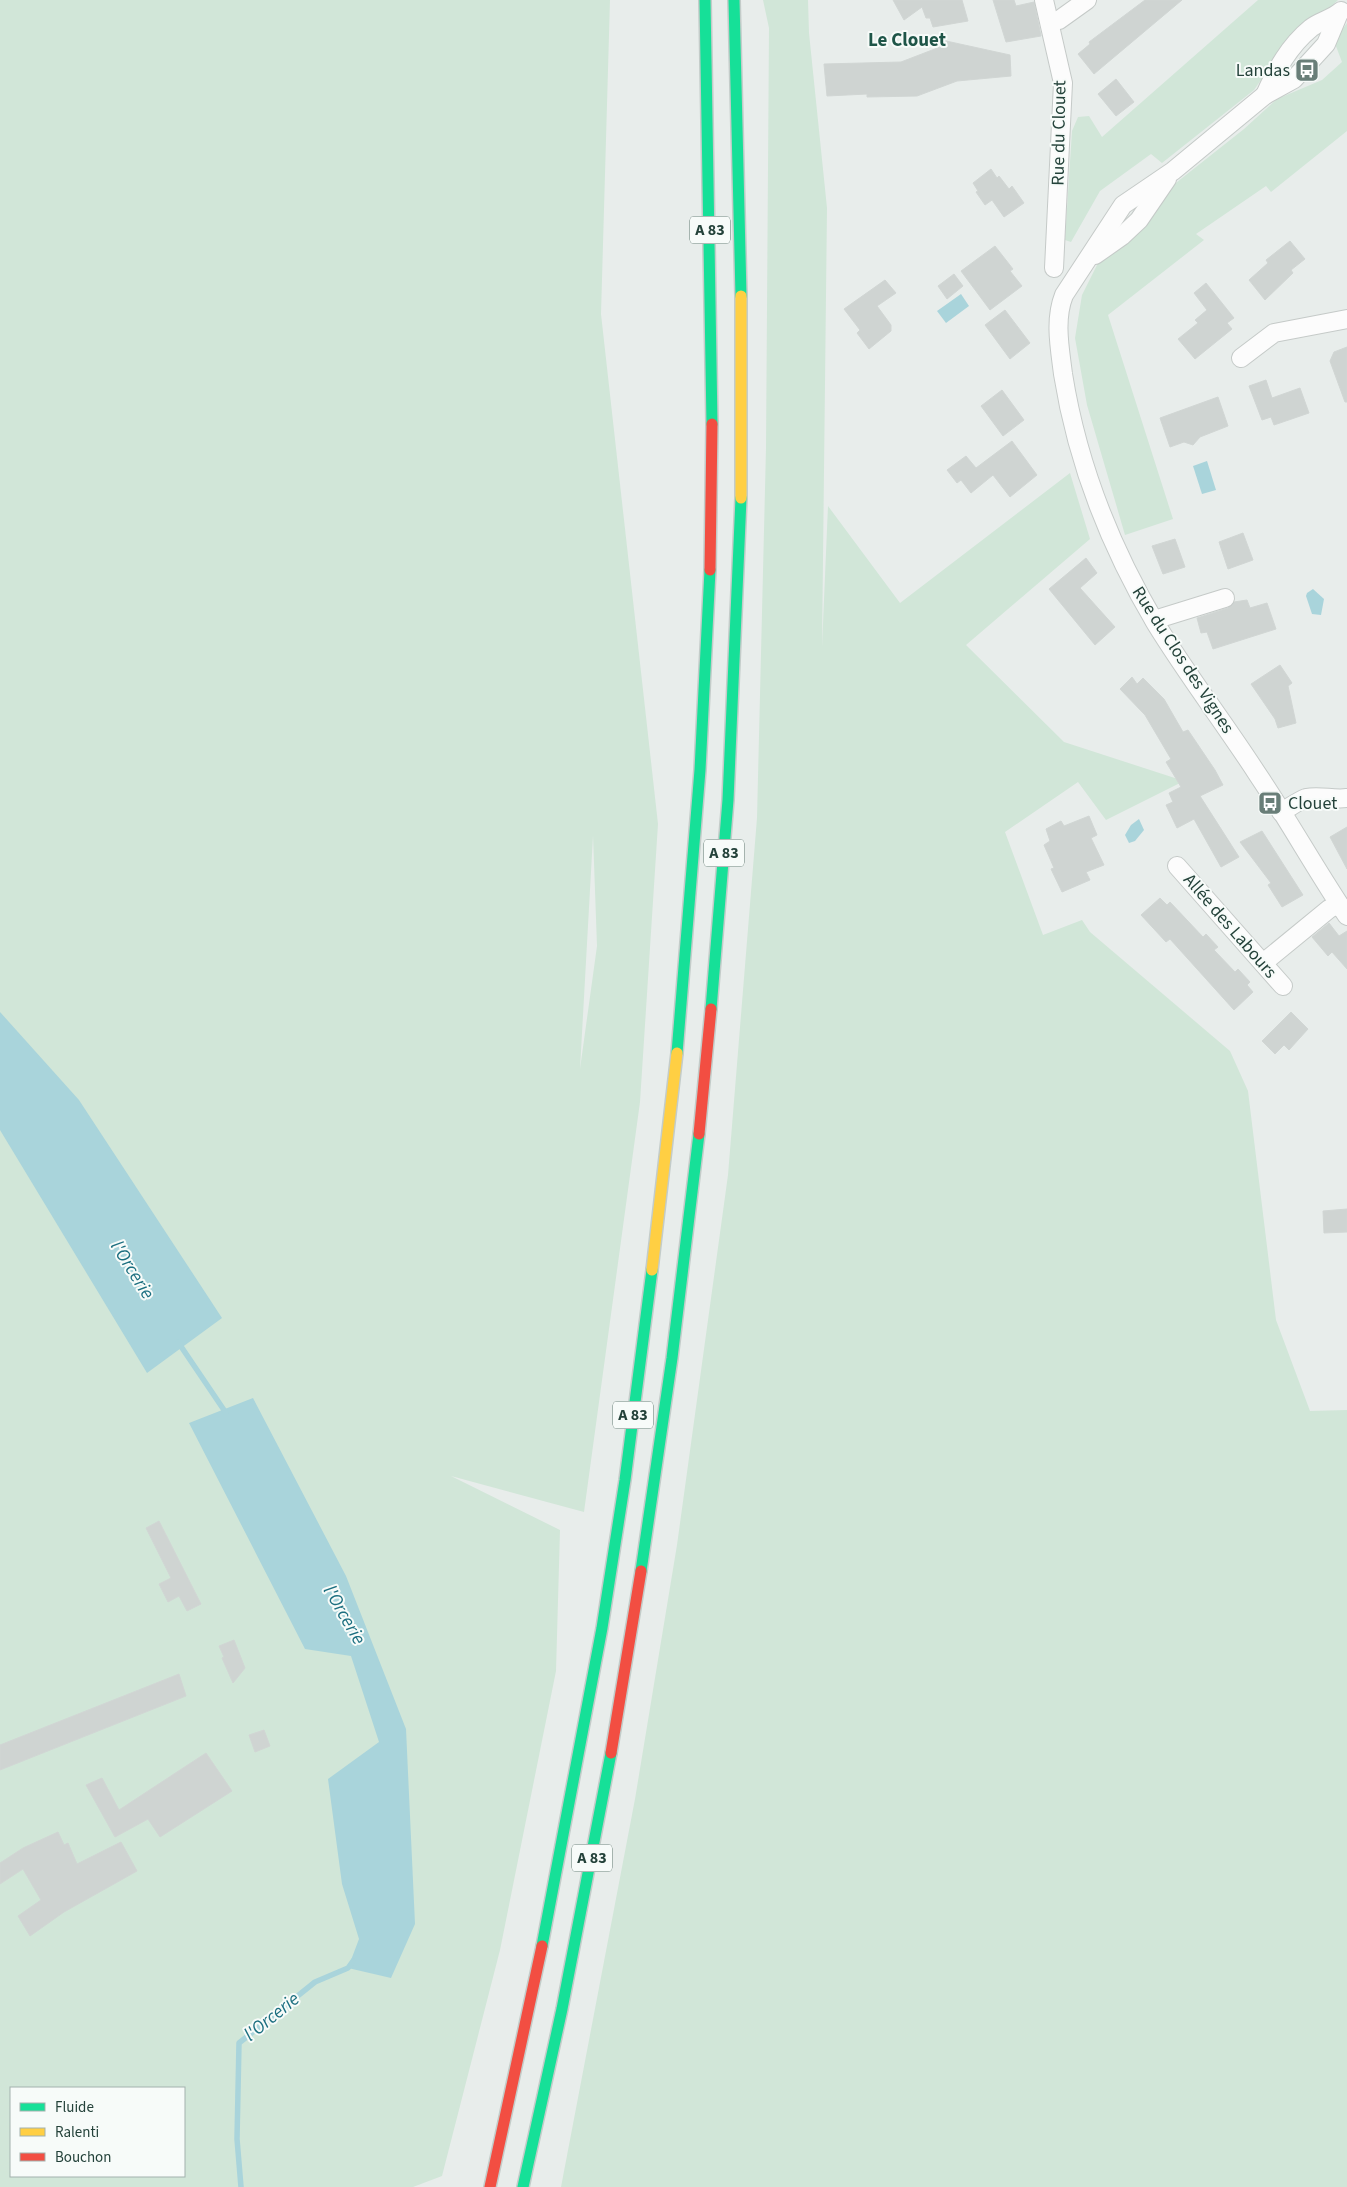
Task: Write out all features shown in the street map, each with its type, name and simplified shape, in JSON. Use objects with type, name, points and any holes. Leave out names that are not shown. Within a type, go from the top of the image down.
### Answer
[{"type":"highway","name":"A 83","points":[[490,2187],[567,1820],[601,1631],[638,1384],[677,1062],[698,814],[709,596],[712,373],[705,0]]},
{"type":"highway","name":"A 83","points":[[523,2187],[590,1866],[634,1625],[675,1330],[705,1078],[728,800],[739,570],[742,392],[734,0]]},
{"type":"street","name":"Rue du Clouet","points":[[1044,0],[1063,83],[1054,268]]},
{"type":"street","points":[[1050,22],[1059,20],[1087,0]]},
{"type":"street","name":"Rue du Clos des Vignes","points":[[1343,10],[1312,28],[1294,45],[1278,68],[1265,95],[1173,171],[1123,205],[1064,295],[1060,304],[1058,324],[1061,359],[1069,403],[1093,491],[1116,547],[1154,620],[1281,812],[1343,910]]},
{"type":"street","points":[[1241,358],[1274,334],[1347,319]]},
{"type":"street","points":[[1154,620],[1225,598]]},
{"type":"street","points":[[1281,812],[1305,798],[1319,797],[1335,800],[1347,798]]},
{"type":"street","name":"Allée des Labours","points":[[1177,866],[1283,986]]},
{"type":"street","points":[[1263,963],[1329,909],[1343,910]]},
{"type":"green space","points":[[0,0],[610,0],[601,314],[658,824],[640,1102],[584,1512],[451,1476],[560,1530],[556,1671],[500,1950],[442,2176],[413,2187],[0,2187]],"holes":[[[593,835],[597,946],[580,1069]]]},
{"type":"green space","points":[[763,0],[808,0],[809,33],[827,208],[822,647],[828,506],[900,603],[1070,473],[1090,539],[966,645],[1064,742],[1184,781],[1106,820],[1078,782],[1005,832],[1043,935],[1082,920],[1090,932],[1230,1051],[1248,1091],[1276,1320],[1310,1411],[1347,1410],[1347,2187],[561,2187],[635,1799],[677,1545],[728,1175],[757,818],[766,448],[769,28]]},
{"type":"green space","points":[[1258,0],[1338,0],[1272,64],[1254,90],[1162,163],[1151,154],[1100,191],[1071,242],[1065,240],[1072,131],[1078,117],[1089,116],[1102,137]]},
{"type":"green space","points":[[1347,23],[1347,131],[1271,192],[1266,186],[1196,234],[1204,240],[1108,315],[1173,519],[1125,535],[1087,405],[1075,338],[1082,295],[1098,263],[1128,237],[1172,186],[1244,129],[1277,99],[1322,80],[1342,62],[1334,41]]},
{"type":"water","points":[[961,294],[969,306],[946,323],[937,311]]},
{"type":"water","points":[[1207,461],[1216,490],[1202,494],[1193,466]]},
{"type":"water","points":[[1313,589],[1324,599],[1321,615],[1312,614],[1306,596]]},
{"type":"water","points":[[1139,819],[1144,830],[1135,841],[1129,843],[1125,835],[1131,825]]},
{"type":"water","points":[[0,1012],[79,1100],[222,1318],[147,1373],[0,1130]]},
{"type":"water","points":[[253,1398],[346,1576],[406,1729],[415,1924],[391,1978],[348,1968],[359,1939],[342,1884],[328,1779],[379,1742],[351,1656],[305,1649],[189,1423]]},
{"type":"building","points":[[893,0],[962,0],[968,21],[933,27],[930,18],[926,18],[922,7],[904,20]]},
{"type":"building","points":[[993,0],[1014,0],[1016,6],[1034,2],[1041,36],[1006,42]]},
{"type":"building","points":[[1145,0],[1182,0],[1094,74],[1078,54],[1090,44],[1089,42]]},
{"type":"building","points":[[937,39],[1010,55],[1011,76],[957,81],[917,96],[867,97],[867,94],[827,96],[824,64],[901,62],[940,47]]},
{"type":"building","points":[[1116,79],[1134,102],[1116,116],[1098,94]]},
{"type":"building","points":[[991,169],[997,178],[999,176],[1009,189],[1012,186],[1024,203],[1004,217],[992,200],[985,205],[976,192],[978,191],[973,183]]},
{"type":"building","points":[[1290,241],[1305,259],[1291,270],[1293,273],[1265,300],[1249,280],[1268,263],[1266,260]]},
{"type":"building","points":[[995,246],[1013,269],[1010,271],[1022,286],[990,310],[961,271]]},
{"type":"building","points":[[954,274],[963,286],[947,299],[938,286]]},
{"type":"building","points":[[885,280],[896,293],[877,306],[891,325],[891,331],[869,349],[857,333],[860,330],[844,309]]},
{"type":"building","points":[[1206,283],[1234,318],[1227,323],[1232,329],[1195,359],[1178,339],[1198,323],[1195,320],[1207,310],[1194,293]]},
{"type":"building","points":[[1005,310],[1030,343],[1010,359],[985,325]]},
{"type":"building","points":[[1347,347],[1347,402],[1345,402],[1330,361],[1334,352]]},
{"type":"building","points":[[1266,380],[1272,398],[1300,388],[1309,413],[1274,425],[1271,417],[1262,420],[1249,386]]},
{"type":"building","points":[[1002,390],[1024,420],[1003,436],[981,406]]},
{"type":"building","points":[[1218,397],[1228,426],[1200,437],[1193,445],[1184,442],[1170,447],[1160,418]]},
{"type":"building","points":[[1012,441],[1037,475],[1010,497],[993,475],[971,493],[961,480],[957,483],[947,470],[966,456],[976,468]]},
{"type":"building","points":[[1243,533],[1253,560],[1228,569],[1219,542]]},
{"type":"building","points":[[1175,539],[1185,567],[1163,574],[1152,546]]},
{"type":"building","points":[[1086,558],[1097,573],[1080,588],[1115,627],[1095,645],[1049,589]]},
{"type":"building","points":[[1247,600],[1250,608],[1267,603],[1276,629],[1213,649],[1207,632],[1201,633],[1197,618],[1228,608],[1234,602]]},
{"type":"building","points":[[1280,665],[1292,683],[1288,686],[1296,723],[1278,728],[1275,719],[1251,684]]},
{"type":"building","points":[[1132,677],[1137,684],[1143,678],[1164,699],[1183,732],[1188,730],[1223,785],[1200,796],[1239,857],[1221,867],[1194,819],[1177,828],[1166,805],[1173,802],[1169,793],[1181,787],[1166,762],[1171,759],[1145,715],[1120,689]]},
{"type":"building","points":[[1089,816],[1097,835],[1091,838],[1104,865],[1086,872],[1090,880],[1062,892],[1051,869],[1054,868],[1044,845],[1050,841],[1046,829],[1061,821],[1064,826]]},
{"type":"building","points":[[1347,827],[1347,869],[1330,837]]},
{"type":"building","points":[[1262,831],[1303,895],[1282,907],[1268,885],[1271,883],[1240,842]]},
{"type":"building","points":[[1160,898],[1167,905],[1170,902],[1203,937],[1206,934],[1218,947],[1214,950],[1235,972],[1238,969],[1250,982],[1247,985],[1253,992],[1234,1010],[1170,939],[1166,942],[1141,915]]},
{"type":"building","points":[[1329,923],[1339,936],[1347,931],[1347,969],[1332,952],[1328,956],[1312,937]]},
{"type":"building","points":[[1291,1012],[1308,1029],[1289,1050],[1284,1045],[1275,1054],[1262,1041]]},
{"type":"building","points":[[1347,1209],[1347,1232],[1324,1233],[1323,1211]]},
{"type":"building","points":[[159,1521],[201,1604],[187,1611],[179,1596],[168,1602],[159,1584],[171,1578],[146,1528]]},
{"type":"building","points":[[234,1640],[245,1668],[233,1683],[219,1646]]},
{"type":"building","points":[[179,1674],[186,1696],[0,1770],[0,1745]]},
{"type":"building","points":[[264,1730],[270,1746],[255,1752],[249,1735]]},
{"type":"building","points":[[206,1753],[232,1791],[160,1837],[148,1819],[115,1837],[86,1785],[102,1778],[119,1810]]},
{"type":"building","points":[[58,1832],[64,1845],[68,1843],[77,1864],[121,1842],[137,1871],[64,1912],[30,1936],[18,1916],[41,1900],[23,1869],[0,1884],[0,1863],[23,1848]]},
{"type":"waterway","name":"l'Orcerie","points":[[178,1342],[226,1413]]},
{"type":"waterway","name":"l'Orcerie","points":[[241,2187],[237,2139],[239,2043],[315,1982],[348,1968],[353,1961]]},
{"type":"traffic: fast","points":[[705,0],[712,424]]},
{"type":"traffic: fast","points":[[734,0],[741,296]]},
{"type":"traffic: fast","points":[[711,1009],[728,800],[741,498]]},
{"type":"traffic: fast","points":[[677,1053],[700,770],[710,570]]},
{"type":"traffic: fast","points":[[641,1571],[672,1358],[699,1134]]},
{"type":"traffic: fast","points":[[542,1946],[602,1628],[625,1480],[652,1270]]},
{"type":"traffic: fast","points":[[523,2187],[562,2009],[611,1753]]},
{"type":"traffic: slow","points":[[741,296],[741,498]]},
{"type":"traffic: slow","points":[[652,1270],[677,1053]]},
{"type":"traffic: jam","points":[[710,570],[712,424]]},
{"type":"traffic: jam","points":[[699,1134],[711,1009]]},
{"type":"traffic: jam","points":[[611,1753],[641,1571]]},
{"type":"traffic: jam","points":[[490,2187],[542,1946]]},
{"type":"place","name":"Landas","points":[[1307,70]]},
{"type":"place","name":"Clouet","points":[[1270,803]]},
{"type":"district","name":"Le Clouet","points":[[907,40]]}]
